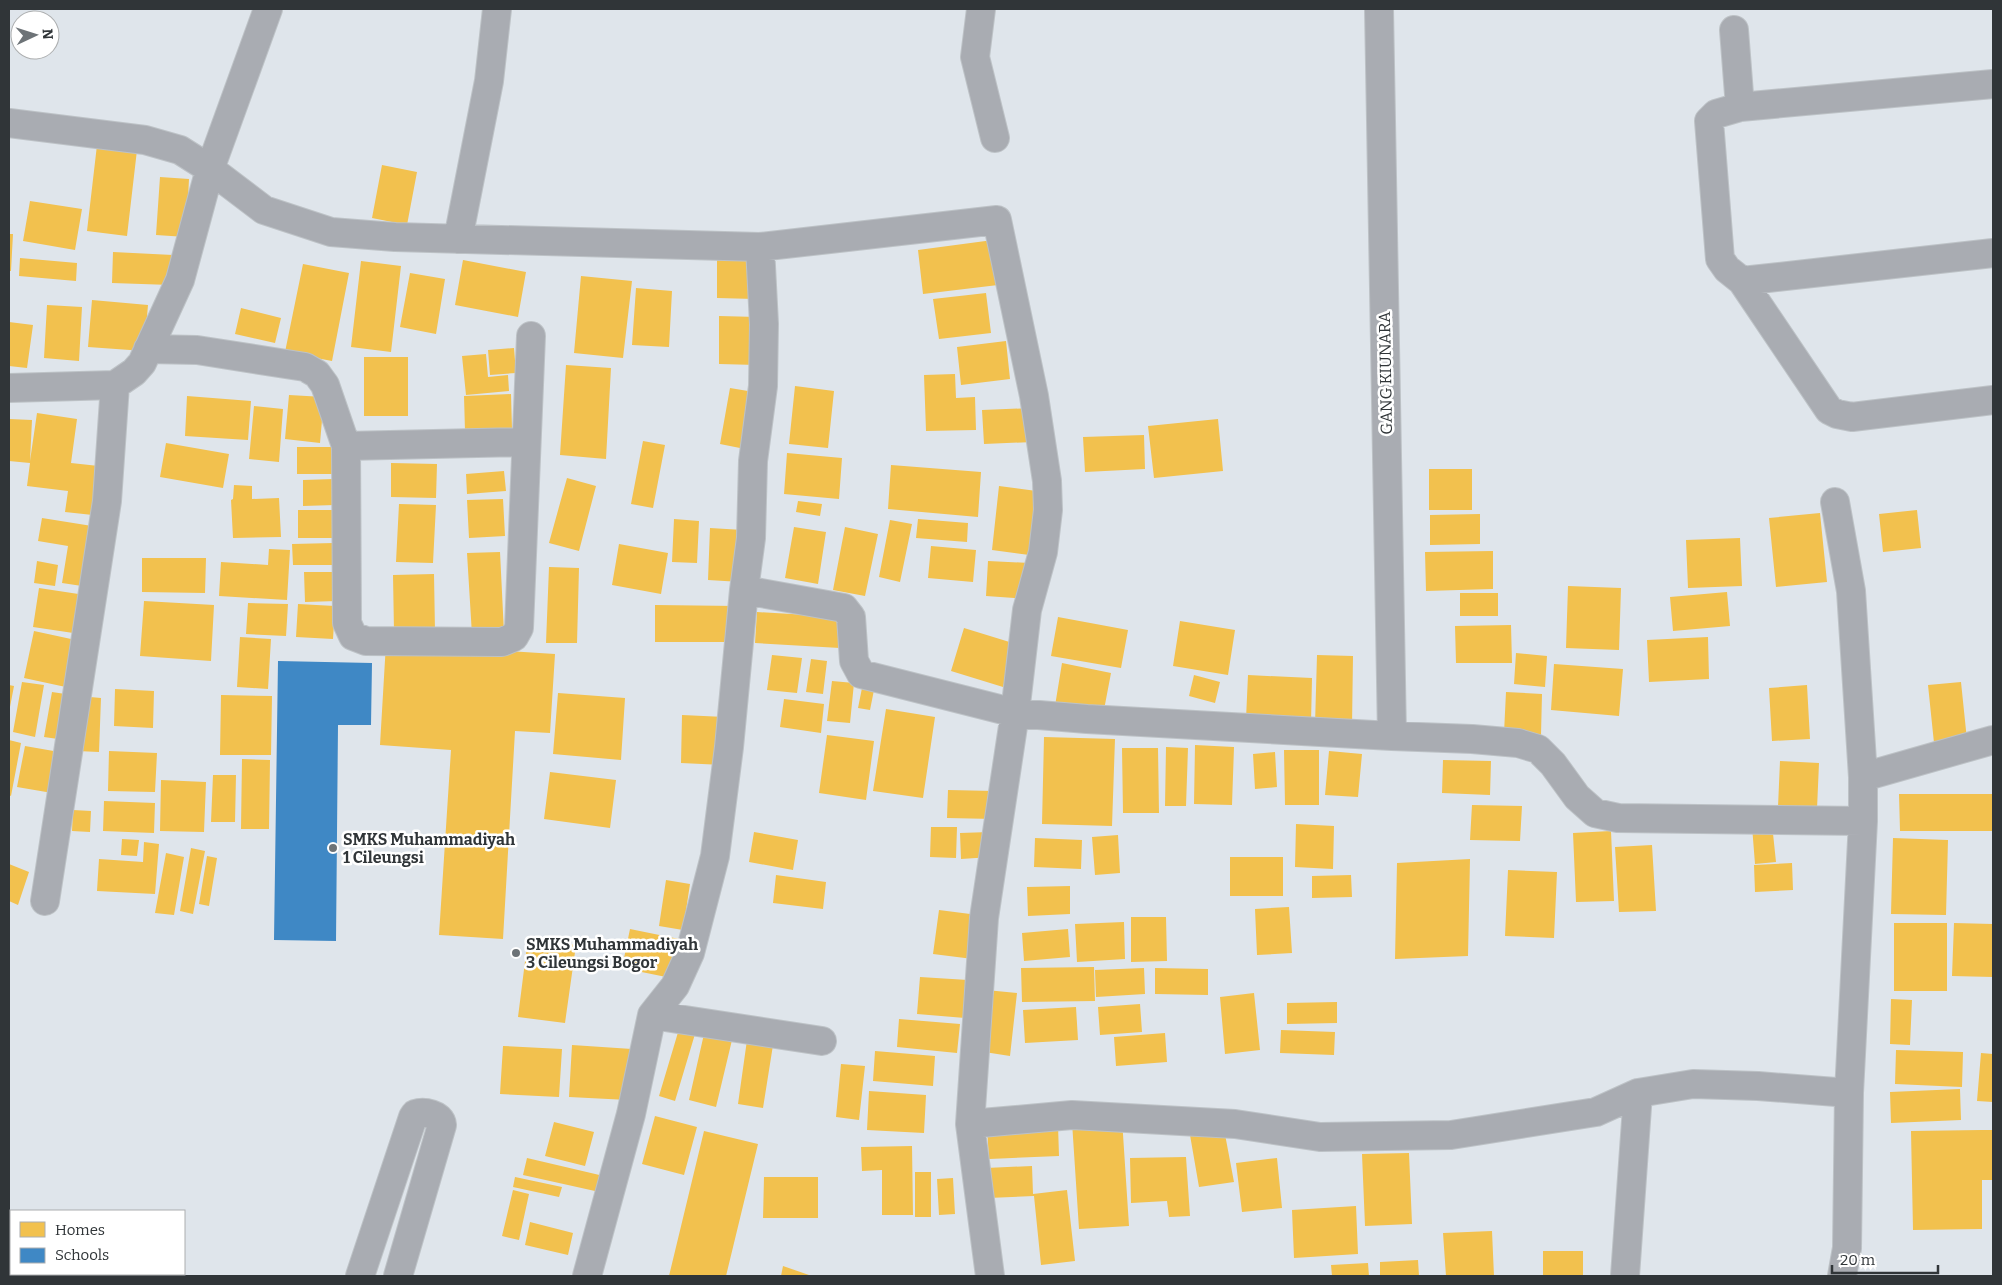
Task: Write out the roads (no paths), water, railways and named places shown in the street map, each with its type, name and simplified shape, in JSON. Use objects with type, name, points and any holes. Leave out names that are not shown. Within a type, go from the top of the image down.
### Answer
[{"type":"street","points":[[9,388],[115,385],[134,372],[142,363],[180,280],[210,169],[268,9]]},
{"type":"street","points":[[458,239],[489,81],[497,9]]},
{"type":"street","points":[[981,9],[975,57],[995,138]]},
{"type":"street","name":"GANG KIUNARA","points":[[1379,9],[1392,736]]},
{"type":"street","points":[[1734,30],[1740,107]]},
{"type":"street","points":[[1993,84],[1740,107],[1716,114],[1709,121],[1720,259],[1726,269],[1742,281],[1829,410],[1836,414],[1852,417],[1993,400]]},
{"type":"street","points":[[9,123],[145,140],[180,150],[210,169],[264,210],[331,232],[395,237],[760,247],[997,220],[1034,396],[1047,481],[1048,510],[1043,552],[1028,610],[1015,713],[985,906],[970,1124],[990,1276]]},
{"type":"street","points":[[586,1276],[630,1114],[652,1015],[675,986],[690,953],[715,856],[729,747],[744,590],[751,538],[753,461],[763,386],[764,324],[760,247]]},
{"type":"street","points":[[1742,281],[1993,253]]},
{"type":"street","points":[[148,349],[196,350],[305,367],[318,374],[325,385],[346,446],[347,622],[353,636],[366,641],[502,642],[514,637],[519,628],[532,336]]},
{"type":"street","points":[[45,901],[107,501],[115,385]]},
{"type":"street","points":[[346,446],[526,442]]},
{"type":"street","points":[[1835,502],[1851,591],[1863,777],[1863,822],[1849,1093],[1847,1248],[1842,1276]]},
{"type":"street","points":[[744,590],[844,608],[851,617],[854,660],[861,674],[1015,713],[1087,720],[1472,739],[1518,743],[1538,749],[1553,764],[1577,797],[1596,813],[1618,818],[1863,822]]},
{"type":"street","points":[[1863,777],[1993,740]]},
{"type":"street","points":[[652,1015],[822,1040]]},
{"type":"street","points":[[970,1124],[1072,1115],[1236,1124],[1320,1137],[1450,1135],[1596,1112],[1638,1093],[1692,1084],[1758,1086],[1849,1093]]},
{"type":"street","points":[[1625,1276],[1638,1093]]},
{"type":"street","points":[[360,1276],[404,1140],[413,1117],[415,1114],[422,1112],[439,1117],[442,1120],[442,1125],[398,1276]]},
{"type":"place","name":"SMKS Muhammadiyah 1 Cileungsi","points":[[333,848]]},
{"type":"place","name":"SMKS Muhammadiyah 3 Cileungsi Bogor","points":[[516,953]]}]
